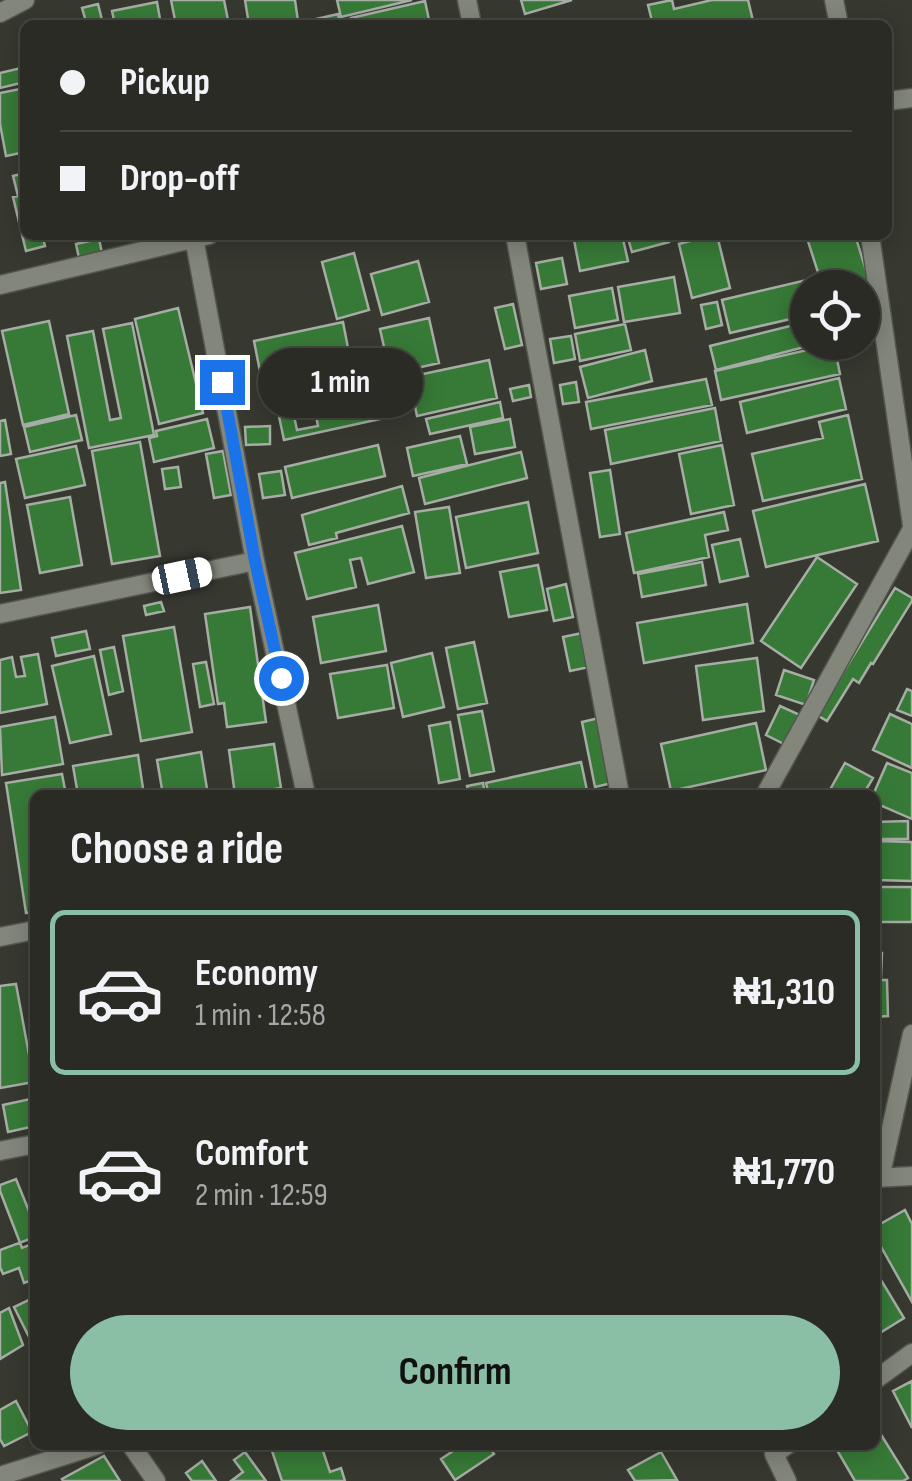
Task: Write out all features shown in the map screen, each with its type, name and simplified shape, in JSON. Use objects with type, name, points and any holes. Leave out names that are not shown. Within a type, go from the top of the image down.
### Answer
[{"type":"street","points":[[0,13],[25,0]]},
{"type":"street","points":[[0,285],[186,240]]},
{"type":"street","points":[[203,240],[255,561],[305,790]]},
{"type":"street","points":[[515,240],[619,790]]},
{"type":"street","points":[[767,790],[912,527],[871,240]]},
{"type":"street","points":[[0,614],[255,561]]},
{"type":"street","points":[[0,937],[30,931]]},
{"type":"street","points":[[880,1166],[912,1034]]},
{"type":"street","points":[[0,1151],[30,1145]]},
{"type":"street","points":[[880,1178],[912,1176]]},
{"type":"street","points":[[880,1376],[912,1353]]},
{"type":"street","points":[[0,1476],[82,1450]]},
{"type":"street","points":[[134,1450],[156,1481]]},
{"type":"street","points":[[779,1450],[774,1454],[787,1481]]},
{"type":"building","points":[[171,0],[224,0],[228,20],[175,20]]},
{"type":"building","points":[[245,0],[295,0],[298,20],[248,20]]},
{"type":"building","points":[[337,0],[412,0],[341,17]]},
{"type":"building","points":[[521,0],[572,0],[525,14]]},
{"type":"building","points":[[672,0],[674,9],[712,0],[748,0],[753,20],[652,20],[648,5]]},
{"type":"building","points":[[425,1],[429,20],[351,20]]},
{"type":"building","points":[[157,2],[160,20],[114,20],[112,11]]},
{"type":"building","points":[[98,4],[102,20],[86,20],[82,8]]},
{"type":"building","points":[[338,14],[339,20],[312,20]]},
{"type":"building","points":[[20,68],[20,83],[0,88],[0,73]]},
{"type":"building","points":[[20,89],[20,153],[6,156],[0,93]]},
{"type":"building","points":[[20,174],[20,226],[13,197],[18,196],[13,176]]},
{"type":"building","points":[[23,240],[43,240],[45,246],[26,251]]},
{"type":"building","points":[[99,240],[102,253],[79,258],[76,244]]},
{"type":"building","points":[[574,240],[623,240],[628,261],[580,271]]},
{"type":"building","points":[[628,240],[668,240],[669,242],[632,252]]},
{"type":"building","points":[[718,240],[730,288],[692,298],[679,244]]},
{"type":"building","points":[[808,240],[857,240],[866,270],[817,270]]},
{"type":"building","points":[[354,253],[369,310],[337,319],[322,262]]},
{"type":"building","points":[[562,258],[567,284],[541,289],[536,263]]},
{"type":"building","points":[[418,261],[429,302],[382,315],[371,274]]},
{"type":"building","points":[[674,277],[680,313],[624,322],[618,287]]},
{"type":"building","points":[[790,284],[790,319],[730,333],[722,300]]},
{"type":"building","points":[[612,288],[618,320],[575,328],[569,296]]},
{"type":"building","points":[[717,302],[722,325],[706,329],[701,305]]},
{"type":"building","points":[[513,304],[522,345],[505,349],[495,308]]},
{"type":"building","points":[[178,308],[203,413],[159,424],[135,319]]},
{"type":"building","points":[[429,318],[439,363],[390,374],[380,329]]},
{"type":"building","points":[[49,321],[69,414],[23,425],[2,331]]},
{"type":"building","points":[[343,322],[353,374],[264,392],[254,341]]},
{"type":"building","points":[[132,323],[154,435],[89,448],[67,336],[93,331],[110,420],[121,418],[103,329]]},
{"type":"building","points":[[625,324],[631,350],[580,361],[575,334]]},
{"type":"building","points":[[790,326],[790,351],[716,370],[710,346]]},
{"type":"building","points":[[571,336],[575,359],[554,363],[550,339]]},
{"type":"building","points":[[645,350],[652,381],[588,398],[580,367]]},
{"type":"building","points":[[790,354],[790,360],[837,360],[840,374],[721,400],[715,371]]},
{"type":"building","points":[[489,360],[497,398],[417,416],[409,377]]},
{"type":"building","points":[[839,378],[846,409],[747,433],[740,402]]},
{"type":"building","points":[[706,379],[712,405],[591,429],[586,402]]},
{"type":"building","points":[[576,382],[579,402],[563,404],[560,385]]},
{"type":"building","points":[[382,384],[389,417],[284,440],[277,407]],"holes":[[[315,411],[318,426],[297,430],[294,416]]]},
{"type":"building","points":[[529,385],[531,397],[513,401],[510,389]]},
{"type":"building","points":[[500,402],[503,418],[430,434],[426,419]]},
{"type":"building","points":[[715,408],[721,441],[611,464],[605,430]]},
{"type":"building","points":[[76,415],[82,440],[30,452],[24,427]]},
{"type":"building","points":[[848,415],[862,479],[763,501],[752,454],[823,438],[819,422]]},
{"type":"building","points":[[207,419],[214,448],[154,462],[149,438],[157,436],[156,431]]},
{"type":"building","points":[[510,419],[515,447],[475,454],[470,427]]},
{"type":"building","points":[[5,420],[11,454],[0,456],[0,421]]},
{"type":"building","points":[[270,426],[270,444],[246,445],[245,427]]},
{"type":"building","points":[[460,436],[467,464],[413,476],[407,448]]},
{"type":"building","points":[[140,442],[160,556],[112,564],[92,451]]},
{"type":"building","points":[[378,445],[385,476],[292,498],[285,467]]},
{"type":"building","points":[[722,445],[734,505],[691,514],[679,454]]},
{"type":"building","points":[[76,446],[85,485],[25,498],[16,459]]},
{"type":"building","points":[[223,451],[231,495],[214,498],[206,454]]},
{"type":"building","points":[[521,452],[527,478],[425,504],[419,478]]},
{"type":"building","points":[[178,467],[181,487],[165,489],[162,469]]},
{"type":"building","points":[[610,470],[620,534],[600,537],[590,473]]},
{"type":"building","points":[[281,471],[285,495],[263,498],[259,474]]},
{"type":"building","points":[[5,482],[21,590],[0,593],[0,483]]},
{"type":"building","points":[[865,484],[878,541],[766,567],[753,511]]},
{"type":"building","points":[[402,486],[409,513],[336,533],[337,538],[309,545],[302,515]]},
{"type":"building","points":[[70,497],[82,565],[40,573],[27,505]]},
{"type":"building","points":[[528,502],[538,553],[466,568],[456,517]]},
{"type":"building","points":[[449,507],[460,573],[426,578],[415,512]]},
{"type":"building","points":[[724,512],[728,530],[705,535],[709,557],[634,573],[626,533]]},
{"type":"building","points":[[402,526],[414,572],[368,584],[361,558],[350,560],[356,587],[307,599],[295,553]]},
{"type":"building","points":[[740,539],[748,576],[720,582],[712,545]]},
{"type":"building","points":[[817,557],[857,584],[801,668],[761,641]]},
{"type":"building","points":[[702,562],[706,585],[642,597],[638,574]]},
{"type":"building","points":[[538,565],[547,610],[509,617],[500,572]]},
{"type":"building","points":[[566,584],[573,617],[554,621],[547,589]]},
{"type":"building","points":[[895,588],[912,601],[873,664],[859,683],[853,679],[827,721],[817,715]]},
{"type":"building","points":[[161,602],[164,611],[146,615],[144,606]]},
{"type":"building","points":[[747,604],[753,643],[644,663],[637,623]]},
{"type":"building","points":[[378,605],[386,651],[321,663],[313,617]]},
{"type":"building","points":[[250,607],[266,722],[227,727],[224,703],[218,704],[205,614]]},
{"type":"building","points":[[174,627],[192,732],[141,741],[123,636]]},
{"type":"building","points":[[86,631],[90,649],[56,656],[52,638]]},
{"type":"building","points":[[582,633],[589,667],[570,671],[563,637]]},
{"type":"building","points":[[474,642],[487,703],[458,709],[446,648]]},
{"type":"building","points":[[114,647],[123,691],[109,695],[100,650]]},
{"type":"building","points":[[432,653],[444,707],[403,717],[391,663]]},
{"type":"building","points":[[38,654],[47,704],[0,713],[0,660],[12,657],[16,677],[25,676],[21,657]]},
{"type":"building","points":[[94,656],[111,734],[70,743],[52,666]]},
{"type":"building","points":[[757,658],[764,711],[703,720],[696,666]]},
{"type":"building","points":[[206,662],[214,704],[200,707],[193,664]]},
{"type":"building","points":[[387,665],[394,708],[338,718],[330,674]]},
{"type":"building","points":[[784,670],[814,680],[806,705],[776,695]]},
{"type":"building","points":[[907,689],[912,691],[912,716],[897,710]]},
{"type":"building","points":[[780,706],[800,715],[786,745],[766,735]]},
{"type":"building","points":[[482,711],[494,771],[470,776],[458,715]]},
{"type":"building","points":[[890,714],[912,724],[912,768],[873,750]]},
{"type":"building","points":[[55,717],[63,764],[2,775],[0,727]]},
{"type":"building","points":[[599,718],[612,783],[595,787],[582,722]]},
{"type":"building","points":[[450,722],[460,779],[439,783],[429,726]]},
{"type":"building","points":[[756,723],[766,770],[671,790],[661,744]]},
{"type":"building","points":[[274,744],[281,788],[234,790],[229,750]]},
{"type":"building","points":[[201,752],[207,790],[162,790],[157,760]]},
{"type":"building","points":[[138,755],[143,790],[77,790],[73,766]]},
{"type":"building","points":[[581,762],[587,790],[488,790],[486,783]]},
{"type":"building","points":[[845,763],[873,778],[866,790],[831,788]]},
{"type":"building","points":[[887,763],[912,773],[912,819],[880,805],[880,790],[875,790]]},
{"type":"building","points":[[62,774],[65,790],[30,790],[30,912],[26,913],[6,783]]},
{"type":"building","points":[[483,783],[484,790],[468,790],[467,786]]},
{"type":"building","points":[[908,821],[908,839],[880,839],[880,822]]},
{"type":"building","points":[[880,841],[912,842],[912,881],[880,880]]},
{"type":"building","points":[[880,887],[912,887],[912,922],[880,922]]},
{"type":"building","points":[[880,980],[887,980],[888,1016],[880,1017]]},
{"type":"building","points":[[16,984],[30,1060],[30,1083],[0,1088],[0,986]]},
{"type":"building","points":[[30,1099],[30,1127],[8,1132],[3,1105]]},
{"type":"building","points":[[16,1179],[30,1214],[30,1245],[22,1248],[0,1185]]},
{"type":"building","points":[[905,1210],[912,1224],[912,1302],[880,1245],[880,1224]]},
{"type":"building","points":[[30,1239],[30,1281],[24,1283],[19,1268],[3,1274],[0,1250]]},
{"type":"building","points":[[880,1278],[904,1318],[880,1333]]},
{"type":"building","points":[[30,1299],[30,1339],[14,1307]]},
{"type":"building","points":[[9,1308],[23,1345],[0,1359],[0,1313]]},
{"type":"building","points":[[912,1381],[912,1428],[893,1391]]},
{"type":"building","points":[[16,1401],[30,1433],[4,1446],[0,1439],[0,1410]]},
{"type":"building","points":[[880,1433],[908,1478],[855,1481],[837,1450],[880,1450]]},
{"type":"building","points":[[272,1450],[323,1450],[330,1472],[341,1468],[345,1481],[282,1481]]},
{"type":"building","points":[[454,1450],[491,1450],[494,1454],[455,1480],[441,1459]]},
{"type":"building","points":[[245,1452],[266,1481],[231,1481],[243,1472],[234,1460]]},
{"type":"building","points":[[661,1452],[677,1480],[635,1481],[628,1470]]},
{"type":"building","points":[[104,1456],[120,1481],[63,1481],[62,1479]]},
{"type":"building","points":[[202,1461],[216,1481],[192,1481],[186,1473]]},
{"type":"route","points":[[222,382],[281,678]]}]
